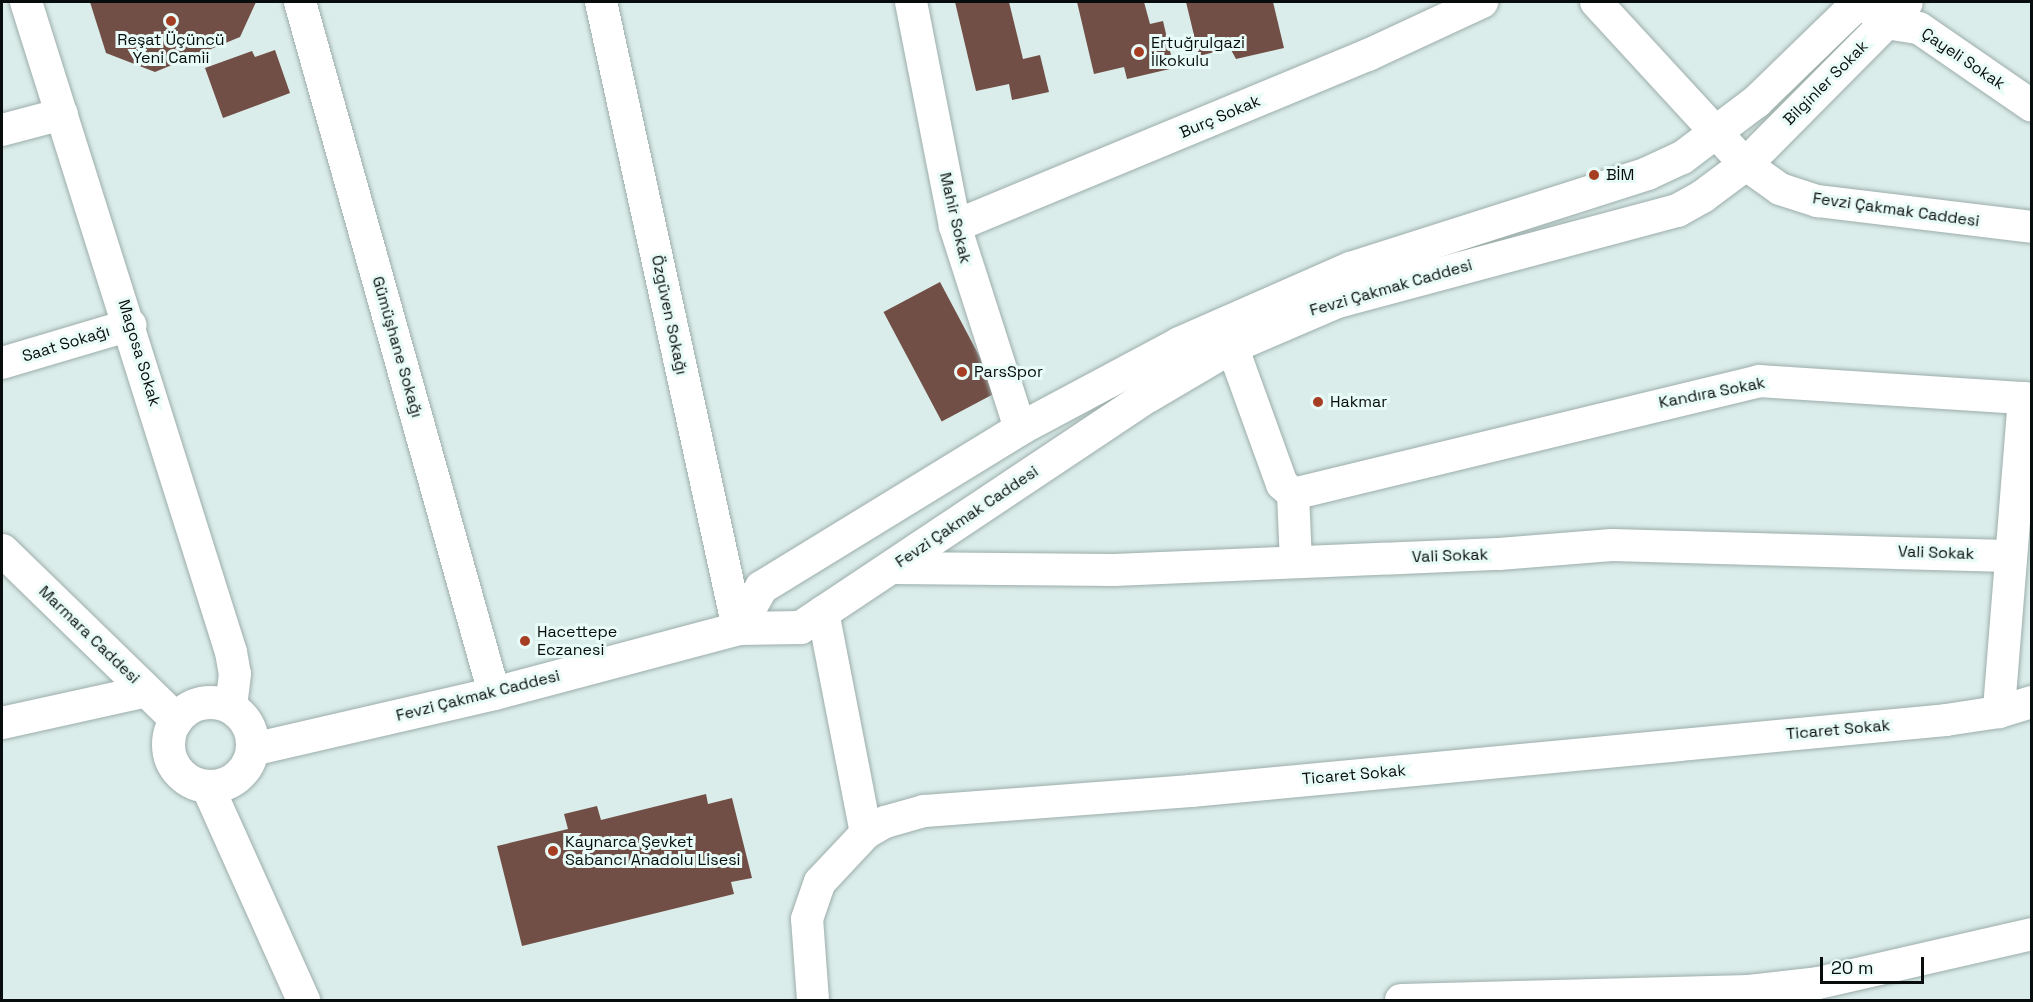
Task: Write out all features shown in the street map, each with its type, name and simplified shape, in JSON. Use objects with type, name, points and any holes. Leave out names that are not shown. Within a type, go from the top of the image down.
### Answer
[{"type":"street","name":"Magosa Sokak","points":[[26,2],[130,325],[231,651],[235,674],[231,708]]},
{"type":"street","name":"Gümüşhane Sokağı","points":[[300,2],[494,693]]},
{"type":"street","name":"Özgüven Sokağı","points":[[601,2],[738,628]]},
{"type":"street","name":"Mahir Sokak","points":[[911,2],[955,226],[1020,428]]},
{"type":"street","name":"Burç Sokak","points":[[955,226],[1368,55],[1482,2]]},
{"type":"street","points":[[1596,2],[1744,164]]},
{"type":"street","points":[[1717,133],[1794,66],[1878,7]]},
{"type":"street","name":"Çayeli Sokak","points":[[1878,7],[1919,28],[2031,106]]},
{"type":"street","name":"Bilginler Sokak","points":[[1744,164],[1878,7]]},
{"type":"street","points":[[2,130],[62,114]]},
{"type":"street","name":"Fevzi Çakmak Caddesi","points":[[738,628],[761,587],[1020,428],[1179,343],[1308,284],[1647,173],[1682,157],[1717,133]]},
{"type":"street","name":"Fevzi Çakmak Caddesi","points":[[252,749],[494,693],[738,628],[800,627],[892,568],[1147,396],[1232,346],[1337,301],[1677,210],[1702,196],[1744,164],[1780,189],[1818,201],[2031,227]]},
{"type":"street","name":"Saat Sokağı","points":[[2,363],[130,325]]},
{"type":"street","points":[[1232,346],[1282,484],[1293,494],[1296,562]]},
{"type":"street","name":"Kandıra Sokak","points":[[1293,494],[1759,381],[2024,398],[2009,556],[1999,712]]},
{"type":"street","name":"Vali Sokak","points":[[892,568],[1114,570],[1499,554],[1612,545],[2009,556]]},
{"type":"street","name":"Marmara Caddesi","points":[[2,550],[176,719]]},
{"type":"street","points":[[823,612],[866,833]]},
{"type":"street","points":[[2,723],[147,691]]},
{"type":"street","points":[[208,702],[231,708],[248,725],[252,749],[248,762],[232,780],[207,786],[183,777],[170,756],[168,743],[176,719],[185,710],[208,702]]},
{"type":"street","name":"Ticaret Sokak","points":[[813,1000],[807,920],[820,882],[866,833],[885,822],[924,811],[1215,789],[1999,712],[2031,702]]},
{"type":"street","points":[[207,786],[303,1000]]},
{"type":"street","points":[[1401,1000],[1760,990],[1818,983],[2031,934]]},
{"type":"building","name":"Reşat Üçüncü Yeni Camii","points":[[90,2],[256,2],[240,37],[155,72],[106,53]]},
{"type":"building","points":[[955,2],[1009,2],[1023,59],[1040,55],[1049,92],[1012,100],[1009,84],[976,91]]},
{"type":"building","points":[[1077,2],[1144,2],[1150,24],[1163,21],[1174,68],[1127,79],[1124,67],[1094,74]]},
{"type":"building","points":[[1186,2],[1273,2],[1284,48],[1236,59],[1230,48],[1199,56]]},
{"type":"building","points":[[275,50],[290,93],[223,118],[205,68],[252,51],[255,57]]},
{"type":"building","points":[[940,282],[998,391],[942,422],[883,312]]},
{"type":"building","points":[[706,794],[708,804],[732,798],[752,878],[731,882],[734,894],[522,946],[497,846],[568,829],[564,814],[597,806],[601,820]]},
{"type":"place","name":"Reşat Üçüncü Yeni Camii","points":[[171,21]]},
{"type":"place","name":"Ertuğrulgazi İlkokulu","points":[[1139,52]]},
{"type":"place","name":"BİM","points":[[1594,175]]},
{"type":"place","name":"ParsSpor","points":[[962,372]]},
{"type":"place","name":"Hakmar","points":[[1318,402]]},
{"type":"place","name":"Hacettepe Eczanesi","points":[[525,641]]},
{"type":"place","name":"Kaynarca Şevket Sabancı Anadolu Lisesi","points":[[553,851]]}]
